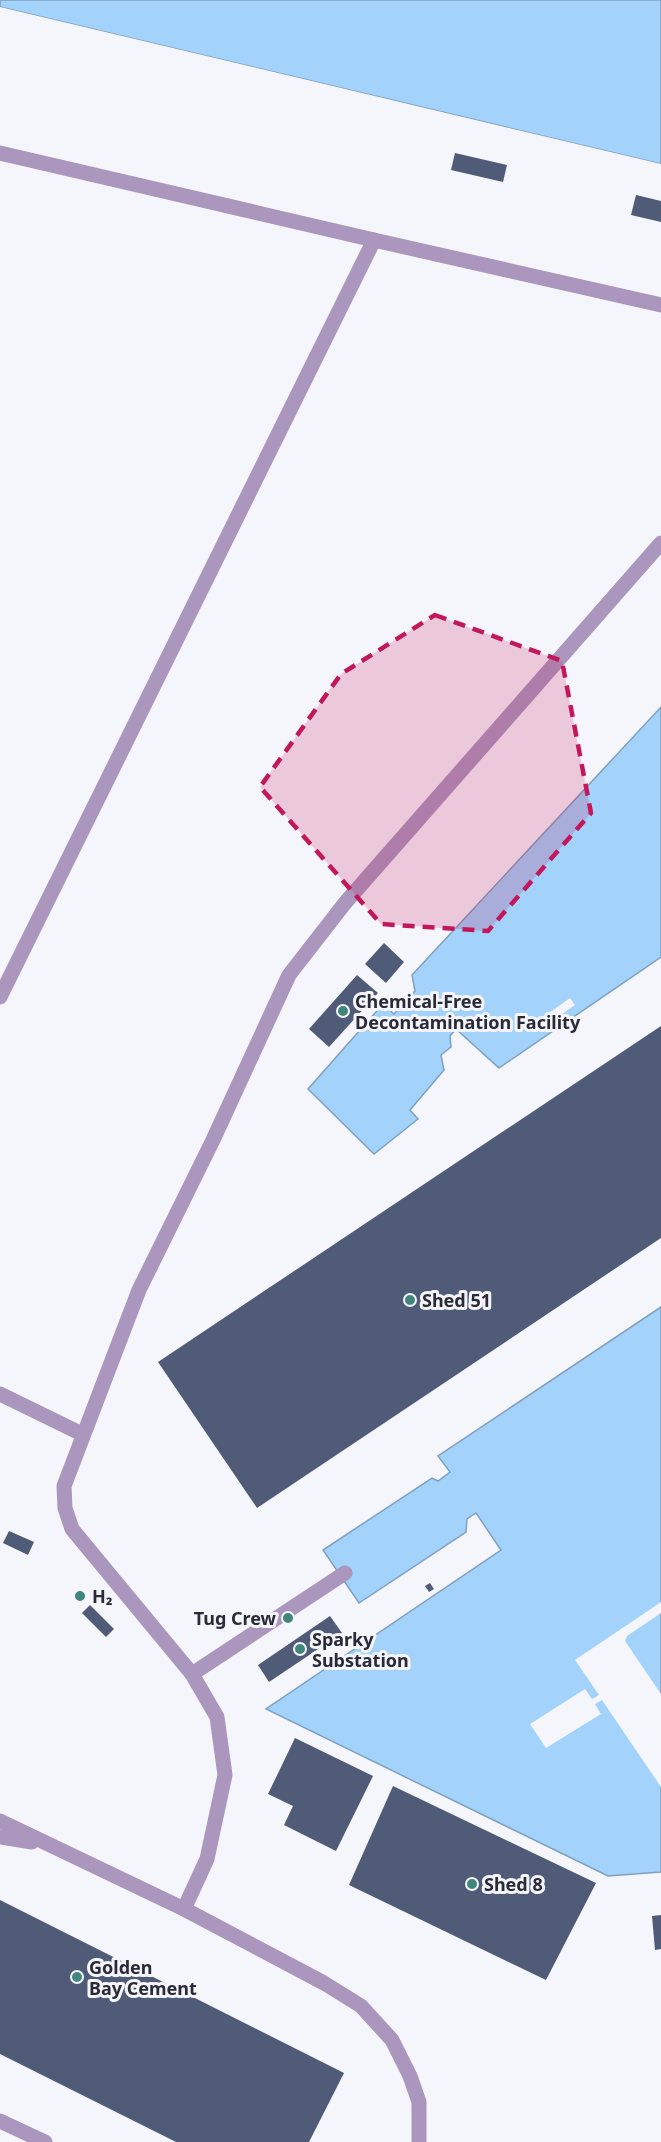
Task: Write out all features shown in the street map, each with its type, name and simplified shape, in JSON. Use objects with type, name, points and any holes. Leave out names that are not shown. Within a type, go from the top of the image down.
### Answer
[{"type":"street","points":[[0,153],[661,305]]},
{"type":"street","points":[[0,997],[374,240]]},
{"type":"street","points":[[184,1909],[207,1860],[225,1775],[218,1717],[192,1674],[72,1529],[65,1508],[64,1486],[82,1434],[139,1290],[213,1140],[289,975],[345,903],[661,543]]},
{"type":"street","points":[[0,1394],[82,1434]]},
{"type":"street","points":[[192,1674],[345,1573]]},
{"type":"street","points":[[0,1821],[184,1909],[324,1983],[361,2006],[392,2040],[411,2076],[419,2102],[419,2142]]},
{"type":"street","points":[[0,1837],[47,1844]]},
{"type":"street","points":[[0,2121],[45,2142]]},
{"type":"highlighted area","points":[[435,615],[562,661],[591,813],[488,931],[381,924],[260,787],[341,674]]},
{"type":"water","points":[[0,0],[661,0],[661,164],[0,7]]},
{"type":"water","points":[[661,707],[661,957],[499,1068],[456,1029],[450,1036],[451,1047],[441,1055],[444,1070],[410,1110],[418,1119],[374,1154],[308,1089],[383,1004],[394,1014],[415,991],[412,975]]},
{"type":"water","points":[[661,1307],[661,1872],[608,1876],[266,1709],[501,1550],[476,1513],[467,1519],[466,1532],[359,1603],[323,1550],[432,1478],[438,1481],[450,1472],[438,1456]]},
{"type":"pier","points":[[0,7],[661,164],[661,167],[0,10]]},
{"type":"pier","points":[[570,998],[575,1005],[537,1032],[532,1025]]},
{"type":"pier","points":[[661,1602],[661,1613],[627,1636],[625,1641],[661,1694],[661,1787],[602,1700],[595,1704],[601,1714],[546,1748],[530,1724],[585,1689],[592,1699],[599,1695],[575,1660]]},
{"type":"building","points":[[455,153],[507,165],[503,182],[451,170]]},
{"type":"building","points":[[636,195],[661,201],[661,222],[631,215]]},
{"type":"building","points":[[384,943],[404,962],[386,983],[365,964]]},
{"type":"building","name":"Chemical-Free Decontamination Facility","points":[[357,975],[378,993],[329,1047],[309,1029]]},
{"type":"building","name":"Shed 51","points":[[661,1026],[661,1238],[257,1508],[158,1362]]},
{"type":"building","points":[[9,1531],[34,1542],[28,1555],[3,1543]]},
{"type":"building","points":[[430,1583],[434,1589],[429,1592],[425,1586]]},
{"type":"building","name":"H₂","points":[[79,1591],[86,1597],[82,1602],[74,1595]]},
{"type":"building","points":[[90,1605],[114,1629],[106,1637],[82,1613]]},
{"type":"building","name":"Sparky Substation","points":[[330,1616],[342,1633],[269,1682],[258,1665]]},
{"type":"building","points":[[295,1738],[373,1776],[336,1851],[284,1825],[293,1806],[268,1794]]},
{"type":"building","name":"Shed 8","points":[[393,1786],[596,1883],[546,1980],[349,1885]]},
{"type":"building","name":"Golden Bay Cement","points":[[0,1900],[344,2073],[309,2142],[176,2142],[0,2054]]},
{"type":"building","points":[[661,1915],[661,1949],[655,1950],[652,1916]]},
{"type":"place","name":"Chemical-Free Decontamination Facility","points":[[343,1011]]},
{"type":"place","name":"Shed 51","points":[[410,1300]]},
{"type":"place","name":"H₂","points":[[80,1596]]},
{"type":"place","name":"Tug Crew","points":[[288,1618]]},
{"type":"place","name":"Sparky Substation","points":[[300,1649]]},
{"type":"place","name":"Shed 8","points":[[472,1884]]},
{"type":"place","name":"Golden Bay Cement","points":[[77,1977]]}]
